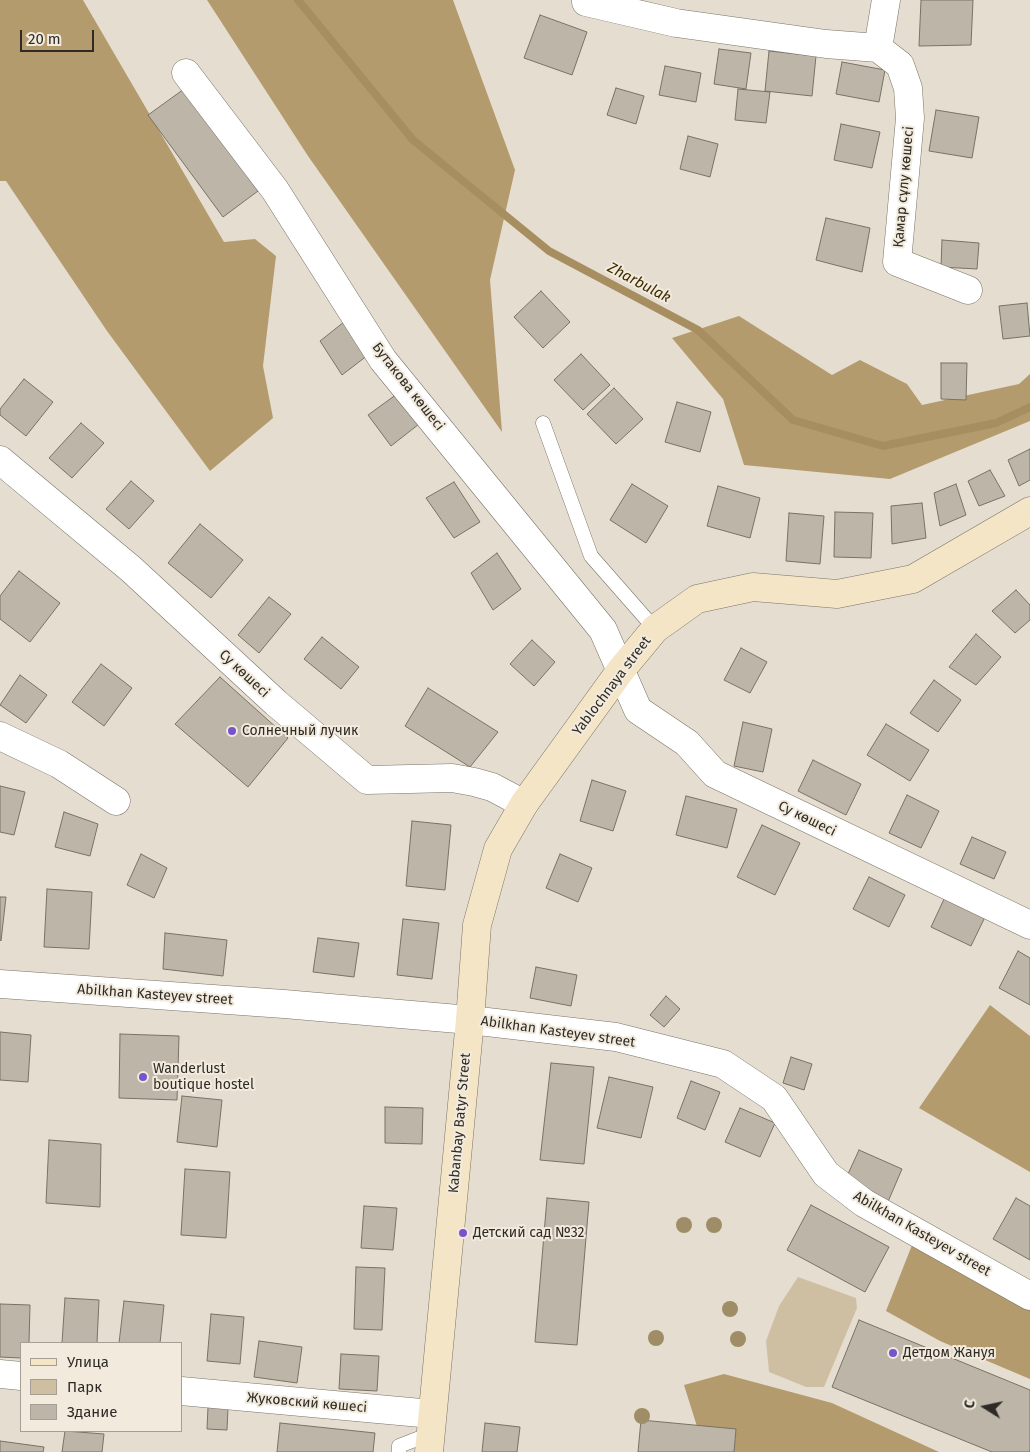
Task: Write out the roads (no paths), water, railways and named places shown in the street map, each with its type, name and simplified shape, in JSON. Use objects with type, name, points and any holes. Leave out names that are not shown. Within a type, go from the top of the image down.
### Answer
[{"type":"street","points":[[586,2],[676,22],[826,44],[878,48],[886,0]]},
{"type":"street","name":"Қамар сұлу көшесі","points":[[878,48],[900,65],[908,88],[910,118],[897,262],[968,290]]},
{"type":"street","name":"Бутакова көшесі","points":[[186,73],[276,190],[383,360],[603,630],[621,670]]},
{"type":"street","name":"Су көшесі","points":[[0,460],[131,570],[276,703],[367,780],[452,778],[492,787],[524,804]]},
{"type":"street","name":"Yablochnaya street","points":[[524,804],[621,670],[655,629],[696,599],[753,587],[837,594],[913,579],[1030,511]]},
{"type":"street","name":"Су көшесі","points":[[621,670],[638,710],[687,743],[714,774],[1030,925]]},
{"type":"street","points":[[0,736],[59,764],[116,801]]},
{"type":"street","name":"Kabanbay Batyr Street","points":[[431,1433],[470,1020],[477,925],[498,849],[524,804]]},
{"type":"street","name":"Abilkhan Kasteyev street","points":[[0,984],[284,1004],[470,1020],[616,1037],[723,1064],[774,1098],[826,1174],[864,1203],[1030,1296]]},
{"type":"street","points":[[0,1374],[20,1376]]},
{"type":"street","name":"Жуковский көшесі","points":[[182,1391],[431,1433]]},
{"type":"lane","points":[[543,423],[591,556],[655,629]]},
{"type":"lane","points":[[399,1452],[399,1446],[431,1433]]},
{"type":"waterway","name":"Zharbulak","points":[[298,0],[413,140],[549,251],[698,330],[793,420],[883,446],[996,423],[1030,407]]},
{"type":"place","name":"Солнечный лучик","points":[[232,731]]},
{"type":"place","name":"Wanderlust boutique hostel","points":[[143,1077]]},
{"type":"place","name":"Детский сад №32","points":[[463,1233]]},
{"type":"place","name":"Детдом Жануя","points":[[893,1353]]}]
